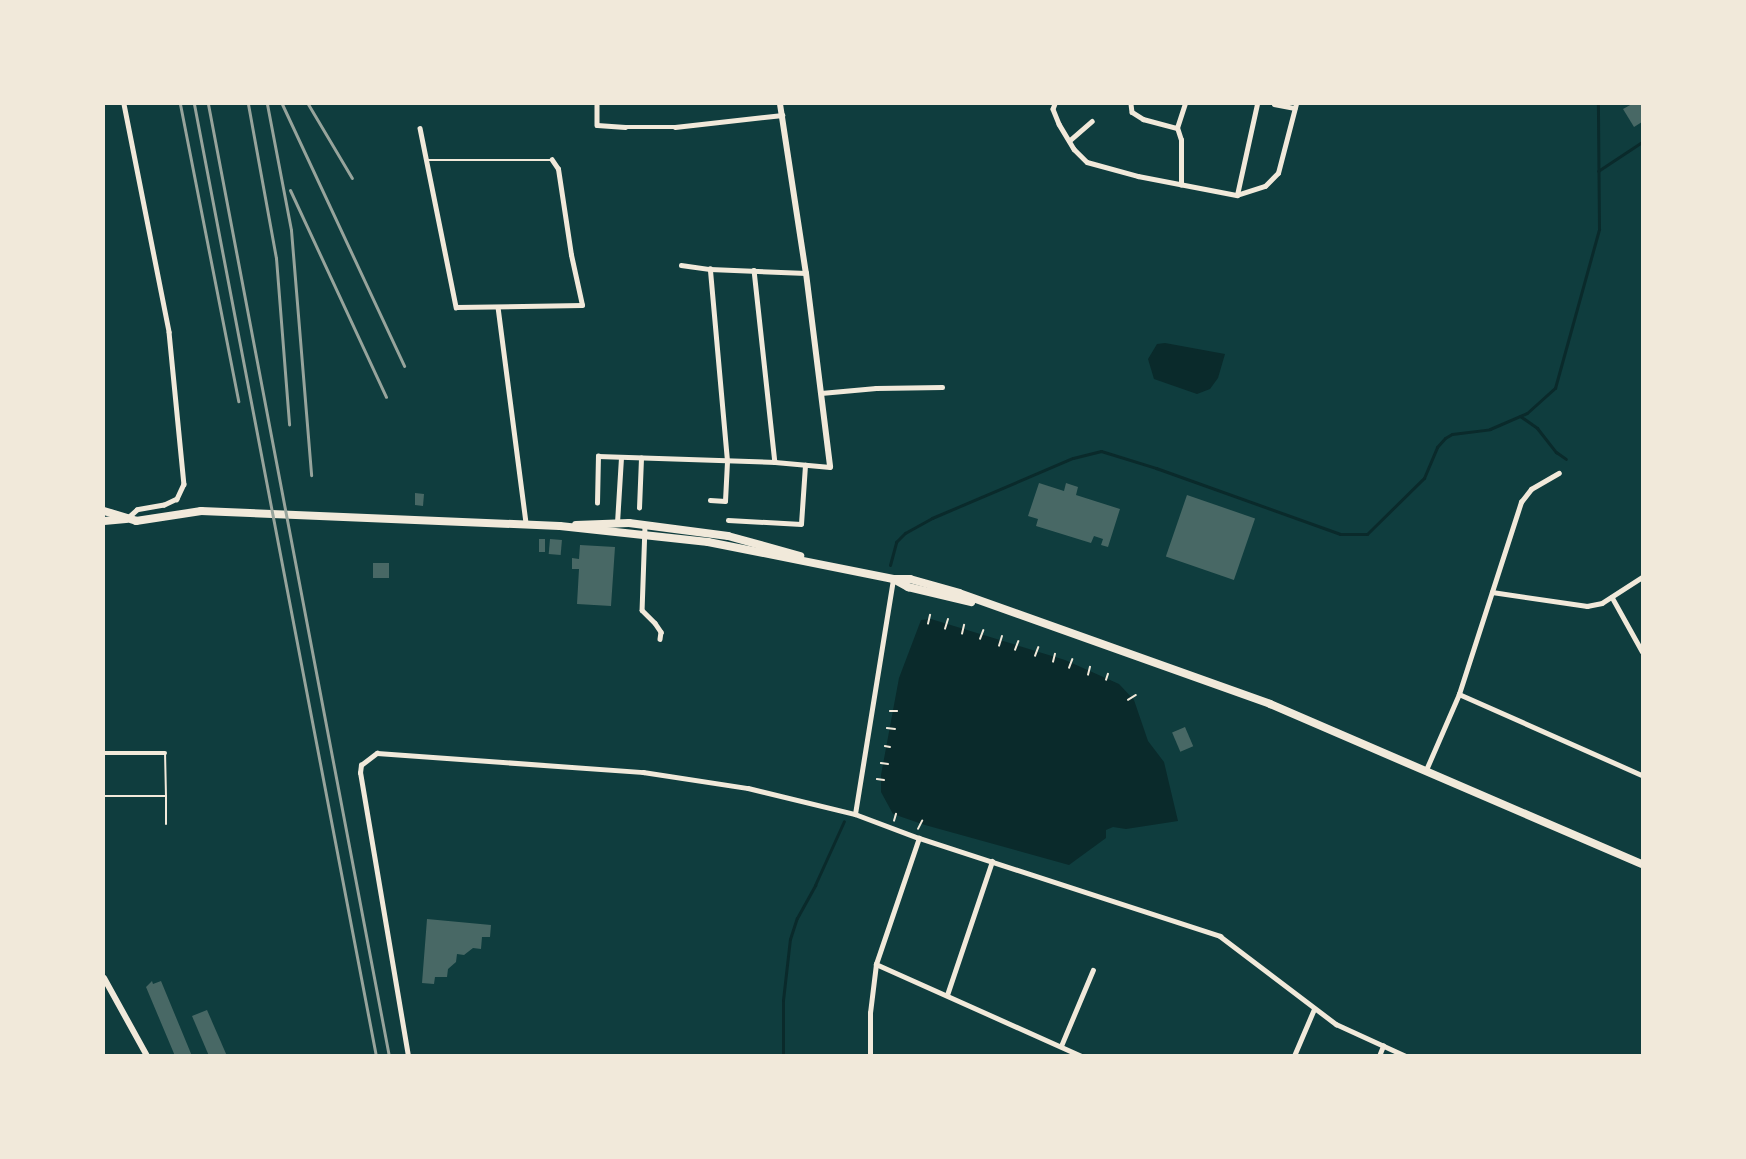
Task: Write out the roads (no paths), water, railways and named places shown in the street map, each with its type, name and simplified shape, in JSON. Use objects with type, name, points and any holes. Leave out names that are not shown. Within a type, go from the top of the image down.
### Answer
[{"type":"main road","points":[[104,511],[113,512],[127,519]]},
{"type":"main road","points":[[104,521],[127,519],[146,521],[201,511],[645,530],[728,536],[787,551],[813,561],[893,579],[908,587],[985,604],[1270,704],[1642,864]]},
{"type":"main road","points":[[560,526],[617,523],[645,530]]},
{"type":"street","points":[[124,104],[168,332],[184,484],[177,499],[164,505],[137,510],[127,519]]},
{"type":"street","points":[[597,104],[597,125],[625,127],[675,127],[782,115]]},
{"type":"street","points":[[597,503],[598,456],[775,462],[830,467],[806,273],[780,104]]},
{"type":"street","points":[[1054,104],[1053,109],[1069,141],[1087,162],[1181,185],[1236,195],[1265,186],[1278,173],[1296,106],[1274,104]]},
{"type":"street","points":[[1131,104],[1132,112],[1158,125],[1177,128]]},
{"type":"street","points":[[1181,185],[1181,140],[1177,128],[1185,104]]},
{"type":"street","points":[[1236,195],[1257,104]]},
{"type":"street","points":[[1069,141],[1092,121]]},
{"type":"street","points":[[420,129],[456,307],[582,305],[571,255],[558,169],[552,160]]},
{"type":"street","points":[[681,265],[710,269],[806,273]]},
{"type":"street","points":[[710,269],[727,461],[725,501],[710,500]]},
{"type":"street","points":[[754,270],[775,462]]},
{"type":"street","points":[[498,307],[526,525]]},
{"type":"street","points":[[821,393],[876,388],[942,387]]},
{"type":"street","points":[[617,523],[621,458]]},
{"type":"street","points":[[639,508],[641,458]]},
{"type":"street","points":[[728,520],[801,524],[805,465]]},
{"type":"street","points":[[1426,770],[1459,694],[1521,502],[1531,489],[1559,473]]},
{"type":"street","points":[[645,530],[642,610],[655,623],[660,632],[660,639]]},
{"type":"street","points":[[1492,592],[1587,606],[1602,603],[1642,577]]},
{"type":"street","points":[[855,814],[893,579]]},
{"type":"street","points":[[1612,597],[1642,651]]},
{"type":"street","points":[[1459,694],[1642,775]]},
{"type":"street","points":[[104,753],[165,753]]},
{"type":"street","points":[[408,1056],[361,765],[377,753],[643,772],[748,788],[855,814],[919,838],[1220,936],[1336,1024],[1406,1056]]},
{"type":"street","points":[[870,1056],[870,1013],[876,964],[919,838]]},
{"type":"street","points":[[947,995],[992,861]]},
{"type":"street","points":[[876,964],[1082,1056]]},
{"type":"street","points":[[1061,1046],[1093,970]]},
{"type":"street","points":[[104,978],[147,1056]]},
{"type":"street","points":[[1294,1056],[1314,1009]]},
{"type":"street","points":[[1379,1056],[1383,1046]]},
{"type":"lane","points":[[426,160],[552,160]]},
{"type":"lane","points":[[165,753],[166,824]]},
{"type":"lane","points":[[104,796],[166,796]]},
{"type":"water","points":[[1165,343],[1225,354],[1218,378],[1210,389],[1197,394],[1154,379],[1148,359],[1157,344]]},
{"type":"water","points":[[931,619],[1065,660],[1119,684],[1134,700],[1148,741],[1164,762],[1178,821],[1126,829],[1113,827],[1106,830],[1106,838],[1069,865],[893,814],[881,792],[881,775],[899,678],[921,620]]},
{"type":"waterway","points":[[890,565],[896,542],[905,533],[932,518],[1073,458],[1101,451],[1156,468],[1340,534],[1367,534],[1424,478],[1437,447],[1445,438],[1452,434],[1490,429],[1527,413],[1555,388],[1599,229],[1598,104]]},
{"type":"waterway","points":[[1598,171],[1642,142]]},
{"type":"waterway","points":[[1520,416],[1537,428],[1556,452],[1566,459]]},
{"type":"waterway","points":[[783,1056],[783,1000],[790,939],[797,918],[815,885],[844,821]]},
{"type":"railway","points":[[180,104],[238,401]]},
{"type":"railway","points":[[194,104],[376,1056]]},
{"type":"railway","points":[[208,104],[389,1056]]},
{"type":"railway","points":[[248,104],[276,258],[289,424]]},
{"type":"railway","points":[[267,104],[291,230],[311,475]]},
{"type":"railway","points":[[282,104],[404,366]]},
{"type":"railway","points":[[308,104],[352,178]]},
{"type":"railway","points":[[290,190],[386,397]]}]
